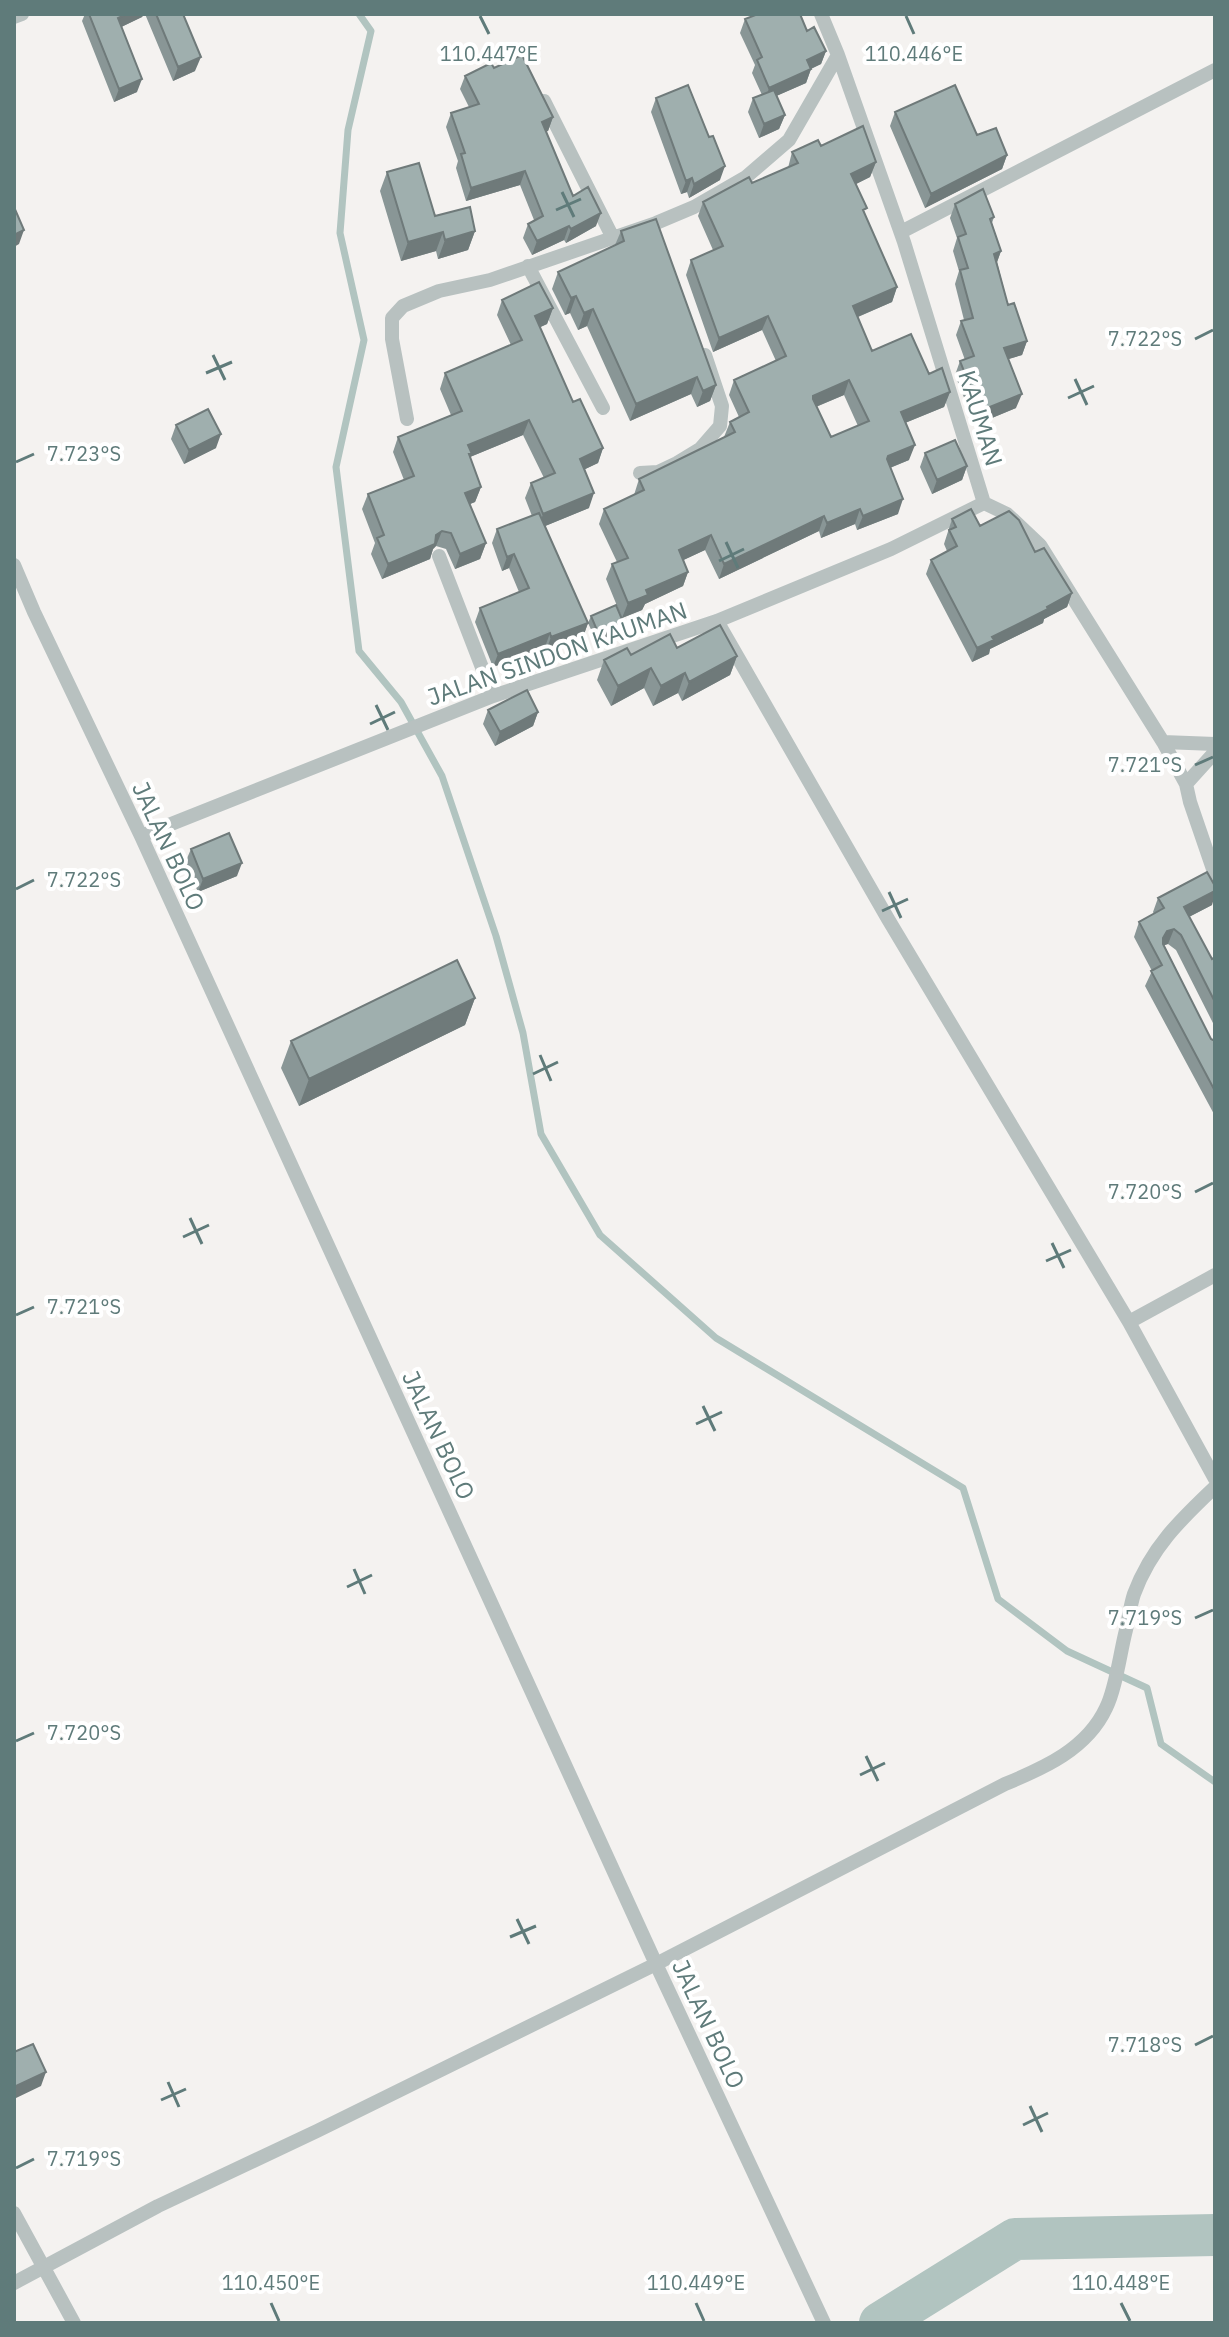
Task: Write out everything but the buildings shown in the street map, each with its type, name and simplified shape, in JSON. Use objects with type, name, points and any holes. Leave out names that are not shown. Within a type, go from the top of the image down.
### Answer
[{"type":"street","points":[[14,17],[22,14]]},
{"type":"street","name":"KAUMAN","points":[[821,14],[901,232],[984,503],[1007,514],[1040,545],[1163,742],[1186,784],[1215,875]]},
{"type":"street","points":[[407,419],[392,339],[392,318],[403,306],[439,291],[490,280],[613,238],[658,230],[746,177],[789,140],[838,55]]},
{"type":"street","points":[[901,232],[1215,70]]},
{"type":"street","points":[[538,88],[613,238]]},
{"type":"street","points":[[528,266],[603,408]]},
{"type":"street","points":[[640,473],[658,472],[677,463],[700,449],[720,426],[722,406],[702,347]]},
{"type":"street","name":"JALAN SINDON KAUMAN","points":[[141,836],[493,696],[717,621],[891,549],[984,503]]},
{"type":"street","points":[[439,556],[493,696]]},
{"type":"street","name":"JALAN BOLO","points":[[14,565],[824,2323]]},
{"type":"street","points":[[717,621],[888,919],[1129,1322],[1215,1479]]},
{"type":"street","points":[[1163,742],[1215,744]]},
{"type":"street","points":[[1186,784],[1215,752]]},
{"type":"street","points":[[1129,1322],[1215,1275]]},
{"type":"street","points":[[14,2283],[158,2206],[656,1964],[992,1791],[1044,1768],[1068,1753],[1091,1731],[1107,1707],[1132,1598],[1158,1546],[1215,1487]]},
{"type":"street","points":[[14,2213],[74,2323]]},
{"type":"waterway","points":[[359,14],[371,31],[348,130],[340,233],[364,340],[336,467],[359,651],[401,702],[442,776],[496,936],[523,1033],[541,1134],[600,1235],[716,1338],[963,1488],[998,1599],[1067,1651],[1147,1688],[1161,1744],[1215,1782]]},
{"type":"waterway","points":[[880,2323],[1015,2239],[1215,2235]]}]
